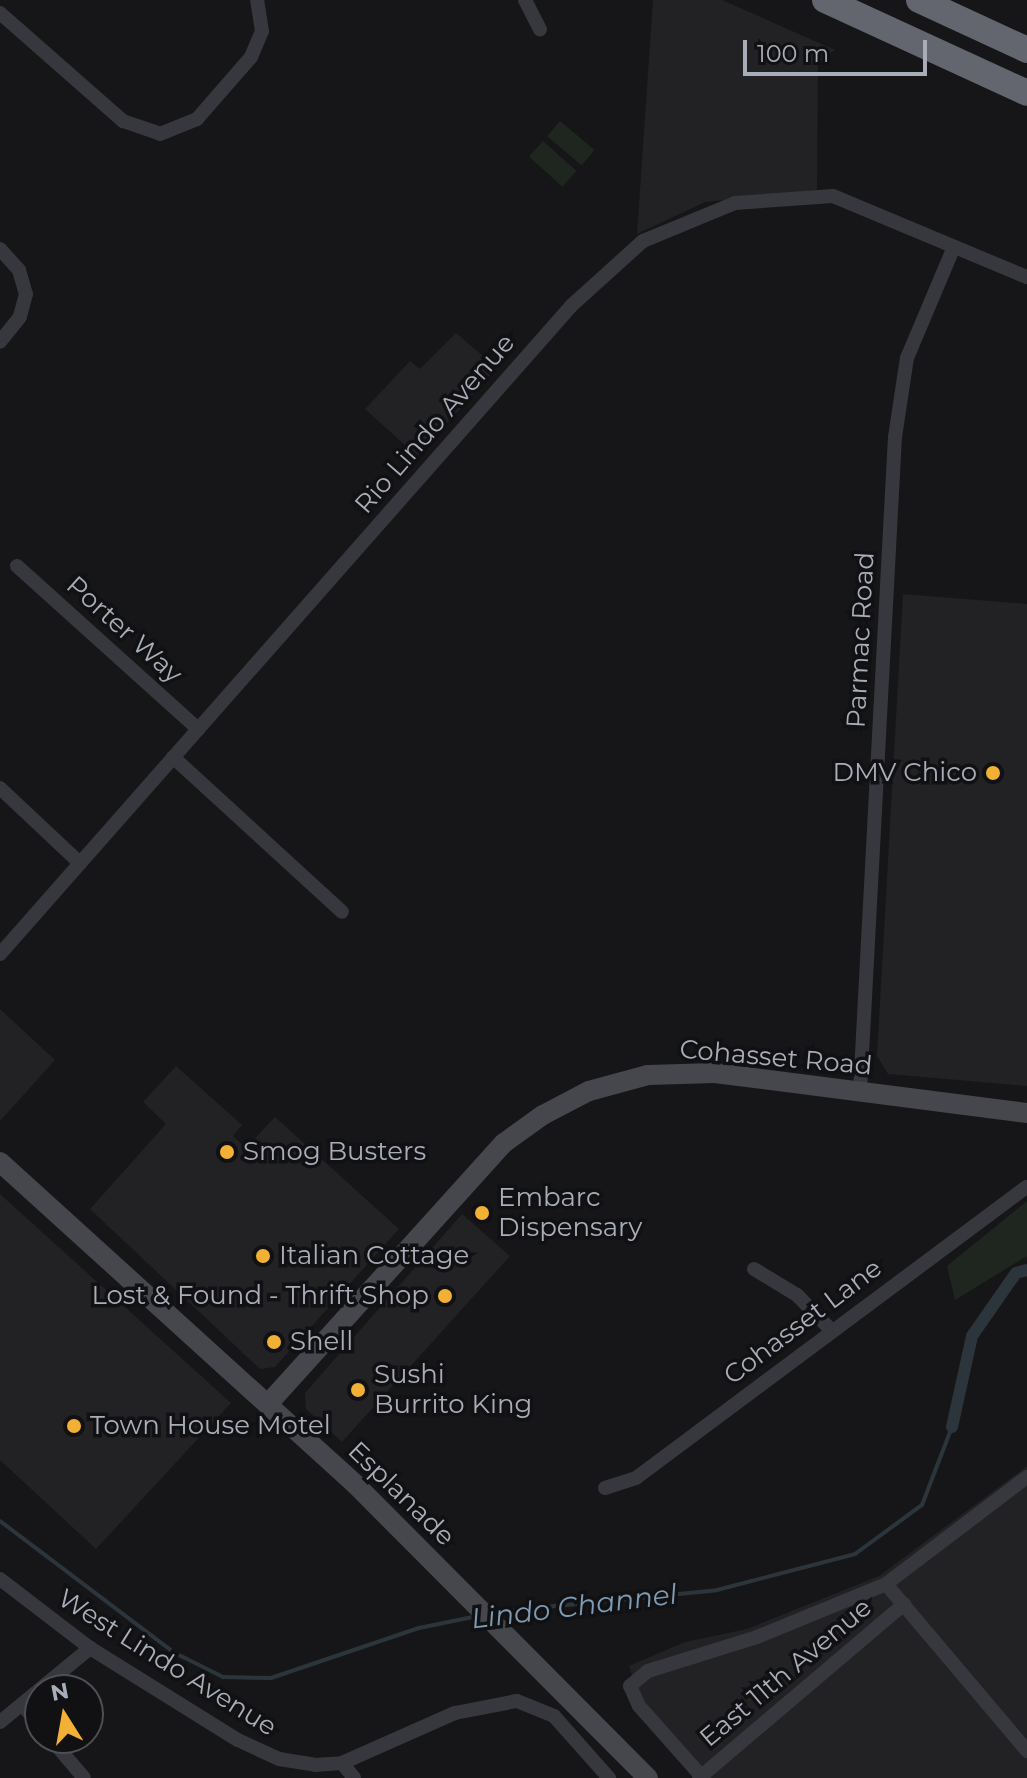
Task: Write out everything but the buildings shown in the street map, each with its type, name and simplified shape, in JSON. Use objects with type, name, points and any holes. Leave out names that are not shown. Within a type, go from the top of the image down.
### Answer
[{"type":"highway","points":[[825,0],[1027,93]]},
{"type":"highway","points":[[919,0],[1027,50]]},
{"type":"main road","name":"Cohasset Road","points":[[268,1404],[504,1143],[565,1102],[616,1082],[681,1071],[1027,1113]]},
{"type":"main road","name":"Esplanade","points":[[0,1162],[268,1404],[549,1675],[648,1778]]},
{"type":"street","points":[[0,13],[131,128],[160,134],[197,119],[251,57],[262,31],[257,0]]},
{"type":"street","points":[[525,0],[540,29]]},
{"type":"street","name":"Rio Lindo Avenue","points":[[0,954],[589,285],[643,241],[735,203],[833,196],[953,249],[1027,277]]},
{"type":"street","points":[[0,249],[19,270],[26,302],[0,342]]},
{"type":"street","name":"Parmac Road","points":[[860,1091],[895,437],[907,358],[953,249]]},
{"type":"street","name":"Porter Way","points":[[17,566],[198,729]]},
{"type":"street","points":[[173,757],[342,912]]},
{"type":"street","points":[[0,788],[80,863]]},
{"type":"street","name":"Cohasset Lane","points":[[605,1488],[636,1478],[1027,1187]]},
{"type":"street","points":[[754,1269],[797,1295],[831,1330]]},
{"type":"street","points":[[701,1777],[639,1706],[630,1686],[648,1671],[757,1637],[886,1584],[1027,1477]]},
{"type":"street","name":"West Lindo Avenue","points":[[0,1579],[90,1648],[250,1747],[288,1762],[321,1772],[441,1718],[489,1703],[517,1701],[554,1716],[609,1778]]},
{"type":"street","points":[[886,1584],[1027,1751]]},
{"type":"street","name":"East 11th Avenue","points":[[701,1777],[904,1604]]},
{"type":"street","points":[[0,1722],[90,1648]]},
{"type":"street","points":[[64,1754],[84,1778]]},
{"type":"street","points":[[342,1763],[354,1778]]},
{"type":"shaded area","points":[[653,0],[722,0],[835,50],[818,63],[817,190],[705,202],[637,234]]},
{"type":"shaded area","points":[[560,121],[594,150],[582,165],[547,136]]},
{"type":"shaded area","points":[[543,141],[576,171],[562,187],[529,157]]},
{"type":"shaded area","points":[[456,333],[497,368],[417,456],[365,409],[410,361],[420,369]]},
{"type":"shaded area","points":[[903,594],[1027,604],[1027,1086],[888,1074],[877,1056]]},
{"type":"shaded area","points":[[0,1009],[55,1060],[0,1121]]},
{"type":"shaded area","points":[[176,1066],[242,1125],[233,1136],[246,1148],[275,1117],[399,1229],[275,1367],[260,1369],[90,1209],[166,1124],[143,1102]]},
{"type":"shaded area","points":[[0,1194],[231,1403],[96,1549],[0,1460]]},
{"type":"shaded area","points":[[1027,1201],[1027,1256],[955,1300],[947,1266]]},
{"type":"shaded area","points":[[462,1214],[510,1256],[342,1442],[306,1409],[305,1393]]},
{"type":"shaded area","points":[[1027,1466],[1027,1778],[706,1778],[637,1692],[629,1666],[685,1642],[747,1629],[879,1576]]},
{"type":"waterway","name":"Lindo Channel","points":[[952,1427],[972,1336],[1016,1273],[1027,1270]]},
{"type":"waterway","name":"Lindo Channel","points":[[494,1612],[717,1590],[855,1554],[922,1505],[952,1427]]},
{"type":"waterway","name":"Lindo Channel","points":[[0,1521],[173,1652],[223,1677],[271,1678],[419,1628],[478,1616]]},
{"type":"place","name":"DMV Chico","points":[[993,773]]},
{"type":"place","name":"Smog Busters","points":[[227,1152]]},
{"type":"place","name":"Embarc Dispensary","points":[[482,1213]]},
{"type":"place","name":"Italian Cottage","points":[[263,1256]]},
{"type":"place","name":"Lost & Found - Thrift Shop","points":[[445,1296]]},
{"type":"place","name":"Shell","points":[[274,1342]]},
{"type":"place","name":"Sushi Burrito King","points":[[358,1390]]},
{"type":"place","name":"Town House Motel","points":[[74,1426]]}]
